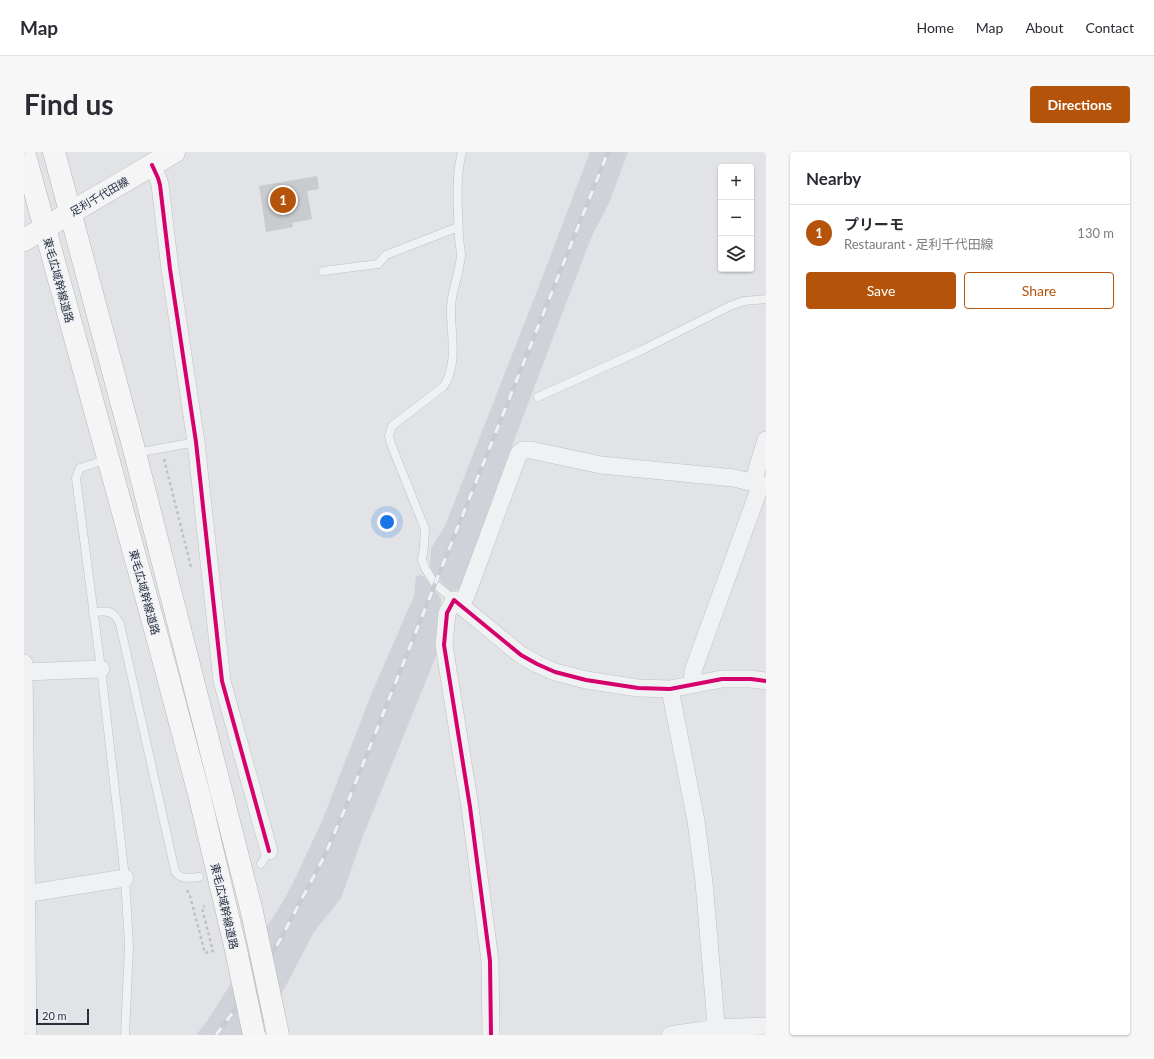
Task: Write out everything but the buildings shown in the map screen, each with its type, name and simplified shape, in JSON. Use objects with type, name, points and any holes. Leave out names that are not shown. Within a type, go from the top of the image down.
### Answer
[{"type":"main road","name":"東毛広域幹線道路","points":[[24,152],[46,228],[196,783],[236,950],[254,1035]]},
{"type":"main road","points":[[54,152],[135,453],[252,912],[277,1028]]},
{"type":"main road","name":"足利千代田線","points":[[24,240],[165,156]]},
{"type":"street","points":[[165,156],[158,178],[196,442],[222,681],[265,857]]},
{"type":"street","points":[[692,684],[692,671],[760,484],[766,440]]},
{"type":"street","points":[[491,1035],[490,962],[470,807],[444,645],[447,613],[466,596],[519,452],[523,450],[531,450],[601,465],[734,478],[760,484]]},
{"type":"street","points":[[458,603],[521,655],[556,672],[586,680],[638,688],[670,689],[722,679],[751,679],[766,681]]},
{"type":"street","points":[[28,1035],[25,894],[24,669],[101,669]]},
{"type":"street","points":[[670,689],[696,821],[704,882],[717,1032]]},
{"type":"street","points":[[25,894],[125,878]]},
{"type":"street","points":[[670,1035],[717,1032],[766,1026]]},
{"type":"lane","points":[[458,603],[436,584],[425,568],[422,560],[425,529],[389,436],[392,426],[431,398],[444,386],[449,378],[452,350],[451,305],[461,255],[458,227],[458,174],[462,152]]},
{"type":"lane","points":[[324,271],[378,264],[386,255],[458,227]]},
{"type":"lane","points":[[538,397],[642,350],[730,306],[744,302],[766,299]]},
{"type":"lane","points":[[135,453],[196,442]]},
{"type":"lane","points":[[108,459],[80,468],[76,478],[101,669],[125,878],[129,946],[125,1035]]},
{"type":"lane","points":[[93,612],[108,611],[115,615],[120,624],[175,870],[177,875],[182,878],[199,878]]},
{"type":"path","points":[[190,896],[205,953],[213,951],[202,908],[207,905]]},
{"type":"shaded area","points":[[590,152],[628,152],[609,203],[591,238],[510,451],[461,588],[451,592],[434,574],[430,566],[431,548],[445,526]]},
{"type":"shaded area","points":[[420,575],[424,577],[441,598],[438,651],[363,836],[341,898],[314,932],[270,1016],[251,1035],[196,1035],[207,1021],[282,903],[293,883],[322,821],[373,690],[414,596],[416,576]]},
{"type":"railway","points":[[216,1035],[256,981],[280,940],[324,857],[347,804],[608,152]]},
{"type":"cycle path","points":[[152,165],[160,185],[170,269],[196,442],[222,681],[269,851]]},
{"type":"cycle path","points":[[491,1035],[490,961],[470,807],[444,645],[447,613],[454,600],[521,655],[555,672],[586,680],[638,688],[670,689],[722,679],[751,679],[766,681]]},
{"type":"place","name":"プリーモ","points":[[283,200]]}]
